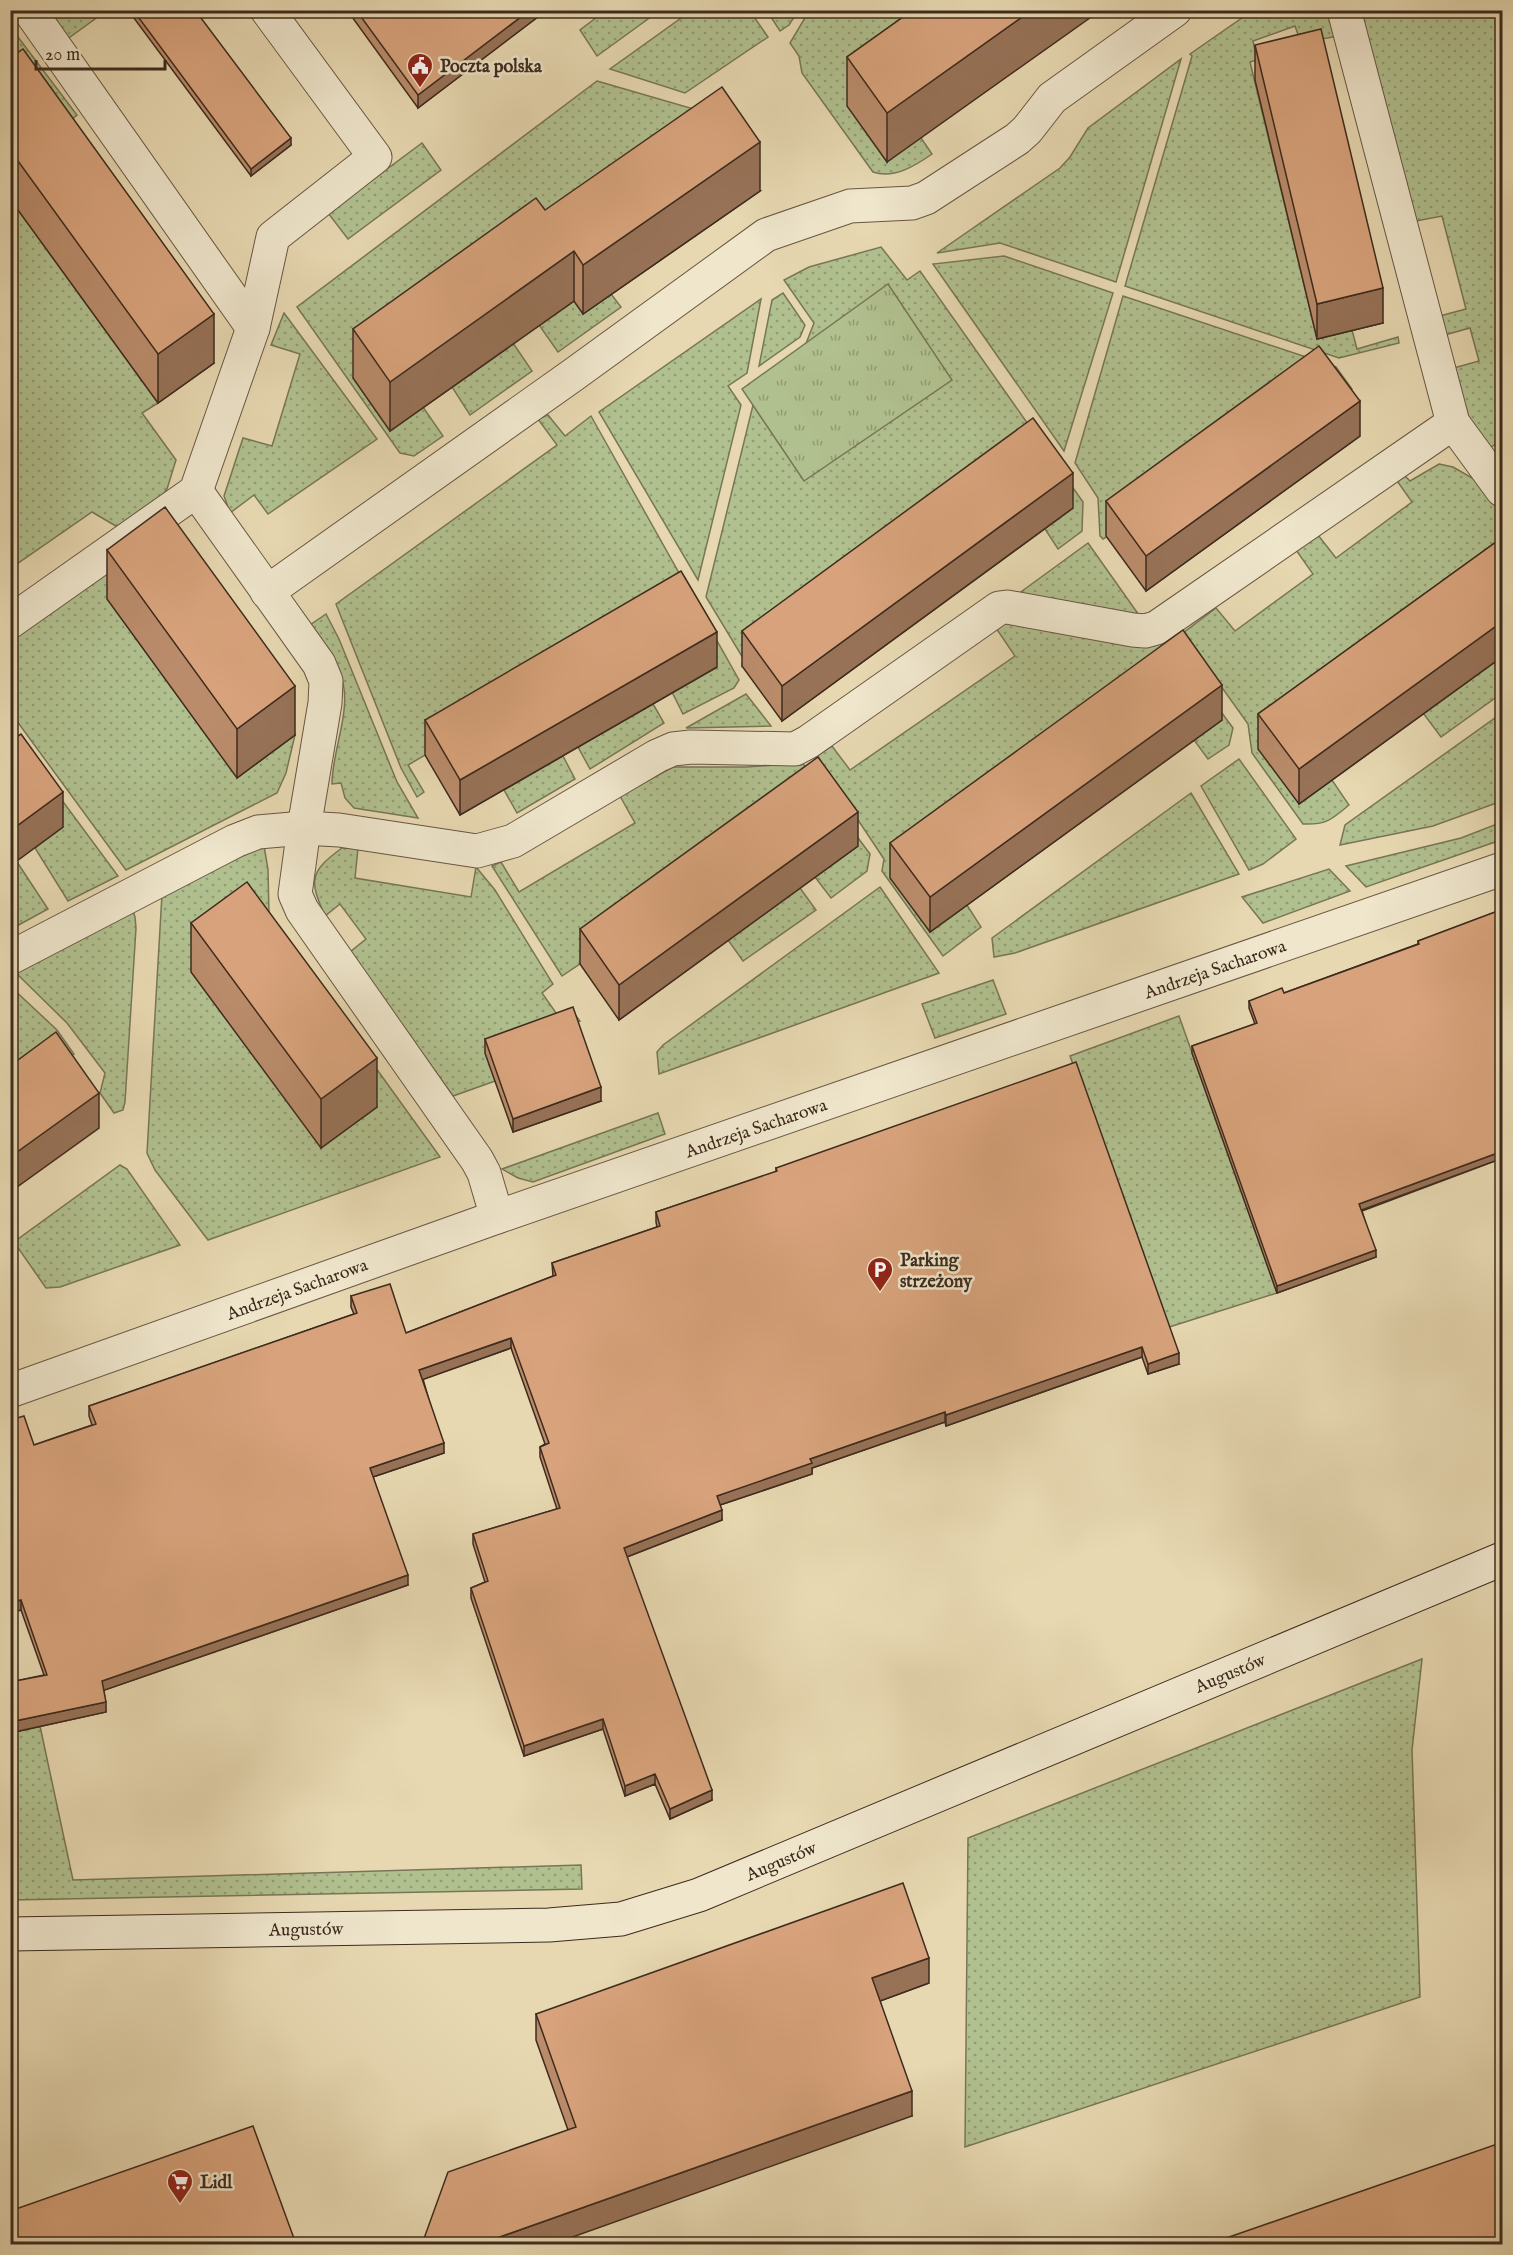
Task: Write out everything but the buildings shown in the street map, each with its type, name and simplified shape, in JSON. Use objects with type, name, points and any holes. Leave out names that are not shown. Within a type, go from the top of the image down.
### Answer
[{"type":"street","points":[[29,10],[254,328]]},
{"type":"street","points":[[10,622],[196,491],[254,328],[273,237],[375,157],[267,10]]},
{"type":"street","points":[[267,592],[766,235],[850,206],[912,203],[926,198],[1017,139],[1052,98],[1175,10]]},
{"type":"street","points":[[1344,10],[1453,423],[1503,489]]},
{"type":"street","points":[[10,958],[235,841],[258,832],[303,828],[339,830],[477,851],[513,842],[657,756],[673,749],[691,747],[795,749],[999,608],[1007,607],[1133,630],[1145,631],[1156,628],[1453,423]]},
{"type":"street","points":[[196,491],[320,664],[326,681],[323,721],[303,828],[295,894],[302,910],[477,1160],[497,1217]]},
{"type":"street","name":"Andrzeja Sacharowa","points":[[10,1391],[497,1217],[1503,869]]},
{"type":"street","name":"Augustów","points":[[10,1934],[537,1925],[621,1919],[699,1895],[1503,1559]]},
{"type":"green space","points":[[47,11],[106,11],[66,40]]},
{"type":"green space","points":[[605,11],[659,11],[597,56],[580,30]]},
{"type":"green space","points":[[691,11],[706,11],[711,16],[721,11],[750,11],[768,37],[685,93],[610,69]]},
{"type":"green space","points":[[767,11],[798,11],[789,25],[780,31]]},
{"type":"green space","points":[[809,11],[982,11],[921,138],[932,154],[896,173],[873,172],[802,73],[799,56],[790,43]]},
{"type":"green space","points":[[1252,11],[1327,11],[1338,36],[1301,43],[1295,26],[1253,41],[1257,60],[1250,62],[1317,338],[1352,330],[1357,349],[1398,337],[1399,343],[1339,358],[1125,286],[1192,56],[1190,54]]},
{"type":"green space","points":[[1355,11],[1502,11],[1502,439],[1489,449],[1460,407],[1450,369],[1479,361],[1470,328],[1441,336],[1436,317],[1466,309],[1442,216],[1411,222]]},
{"type":"green space","points":[[11,31],[15,33],[77,115],[51,136],[11,107]]},
{"type":"green space","points":[[1181,59],[1116,282],[1000,243],[937,253],[1060,168],[1070,157],[1088,128]]},
{"type":"green space","points":[[597,81],[704,112],[353,378],[390,431],[423,407],[443,436],[414,456],[400,453],[297,307]]},
{"type":"green space","points":[[422,143],[441,170],[348,239],[328,213]]},
{"type":"green space","points":[[10,199],[158,403],[142,413],[176,460],[167,489],[159,501],[121,529],[92,512],[11,568]]},
{"type":"green space","points":[[881,247],[907,280],[920,271],[1083,502],[1082,531],[1058,549],[1045,529],[1033,453],[742,666],[743,658],[706,597],[753,405],[804,480],[888,285],[805,346],[814,323],[784,280],[809,267]]},
{"type":"green space","points":[[1004,256],[1113,293],[1064,451],[933,264]]},
{"type":"green space","points":[[888,284],[952,380],[804,481],[742,389]]},
{"type":"green space","points":[[783,293],[805,325],[800,337],[759,366],[772,300]]},
{"type":"green space","points":[[611,294],[621,307],[558,352],[539,325],[574,301],[583,314]]},
{"type":"green space","points":[[1123,296],[1336,367],[1352,389],[1335,402],[1103,539],[1100,536],[1098,498],[1075,463]]},
{"type":"green space","points":[[761,299],[747,373],[728,386],[741,405],[698,580],[599,412]]},
{"type":"green space","points":[[284,313],[377,439],[268,514],[254,495],[230,513],[224,496],[243,438],[272,446],[300,354],[271,345]]},
{"type":"green space","points":[[513,343],[532,371],[470,415],[452,387]]},
{"type":"green space","points":[[548,415],[565,436],[591,416],[739,680],[734,688],[683,714],[672,692],[681,606],[408,765],[424,792],[417,797],[401,768],[336,604],[557,445],[538,419]]},
{"type":"green space","points":[[1439,464],[1453,467],[1481,483],[1502,512],[1502,572],[1299,804],[1332,780],[1349,805],[1329,820],[1303,824],[1252,753],[1248,724],[1183,633],[1216,608],[1235,631],[1313,574],[1296,550],[1318,535],[1336,558],[1412,502],[1395,478],[1402,473],[1410,481]]},
{"type":"green space","points":[[163,529],[238,777],[295,735],[286,773],[277,793],[126,870],[11,713],[10,636]]},
{"type":"green space","points":[[1088,543],[1141,618],[1018,594]]},
{"type":"green space","points":[[326,614],[339,639],[397,782],[418,818],[354,808],[345,798],[341,783],[332,784],[345,696],[338,668],[310,625]]},
{"type":"green space","points":[[1006,623],[1167,639],[1233,728],[1229,745],[1208,759],[1194,740],[1222,720],[891,877],[930,932],[967,905],[981,927],[943,956],[882,871],[884,859],[816,757],[832,746],[850,770],[1015,656],[996,628]]},
{"type":"green space","points":[[1494,662],[1502,674],[1502,693],[1441,737],[1423,713]]},
{"type":"green space","points":[[746,694],[771,726],[686,728]]},
{"type":"green space","points":[[653,704],[664,723],[590,769],[578,747]]},
{"type":"green space","points":[[1502,713],[1502,801],[1433,826],[1340,845],[1345,825]]},
{"type":"green space","points":[[10,730],[118,876],[68,901],[35,848],[63,827],[11,776]]},
{"type":"green space","points":[[563,756],[575,779],[517,813],[504,790]]},
{"type":"green space","points":[[1239,759],[1296,839],[1263,864],[1249,870],[1201,786]]},
{"type":"green space","points":[[801,761],[870,854],[867,871],[831,898],[815,877],[580,964],[562,976],[492,866],[501,862],[519,892],[635,823],[620,796],[673,767],[746,767]]},
{"type":"green space","points":[[1191,793],[1239,874],[1015,953],[994,957],[992,938]]},
{"type":"green space","points":[[1502,822],[1502,839],[1498,841],[1366,887],[1346,866],[1461,838]]},
{"type":"green space","points":[[264,846],[268,869],[269,914],[440,1157],[208,1240],[155,1170],[147,1153],[162,894]]},
{"type":"green space","points":[[342,848],[358,848],[355,878],[471,897],[476,867],[495,890],[553,984],[542,993],[561,1020],[573,1012],[580,1021],[553,1029],[495,1081],[453,1096],[350,952],[366,939],[340,904],[325,916],[316,894],[315,877],[323,864]]},
{"type":"green space","points":[[17,862],[48,909],[15,927],[11,921],[10,866]]},
{"type":"green space","points":[[1329,869],[1350,891],[1263,923],[1242,897]]},
{"type":"green space","points":[[880,887],[939,973],[659,1074],[657,1052],[663,1045]]},
{"type":"green space","points":[[800,888],[816,910],[743,961],[728,940]]},
{"type":"green space","points":[[133,911],[136,928],[125,1102],[123,1110],[114,1113],[100,1093],[105,1073],[67,1023],[15,972]]},
{"type":"green space","points":[[993,980],[1006,1014],[935,1038],[922,1004]]},
{"type":"green space","points":[[10,986],[57,1030],[74,1054],[11,1101]]},
{"type":"green space","points":[[1179,1016],[1277,1293],[1166,1328],[1070,1056]]},
{"type":"green space","points":[[658,1113],[665,1134],[533,1182],[518,1178],[502,1169]]},
{"type":"green space","points":[[120,1165],[127,1169],[180,1245],[60,1287],[46,1288],[14,1242]]},
{"type":"green space","points":[[1422,1659],[1412,1750],[1420,1997],[965,2147],[968,1838]]},
{"type":"green space","points":[[40,1726],[73,1880],[581,1865],[582,1889],[11,1900],[10,1732]]},
{"type":"place","name":"Poczta polska","points":[[420,89]]},
{"type":"place","name":"Parking strzeżony","points":[[880,1293]]},
{"type":"place","name":"Lidl","points":[[180,2205]]}]
